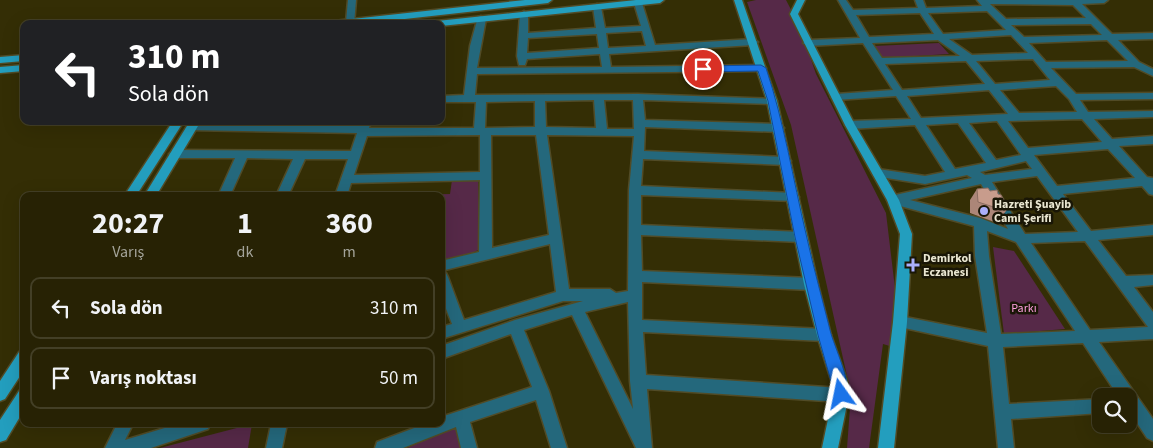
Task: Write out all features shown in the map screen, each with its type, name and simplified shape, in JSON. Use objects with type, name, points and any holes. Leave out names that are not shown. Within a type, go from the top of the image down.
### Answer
[{"type":"main road","points":[[369,20],[548,0]]},
{"type":"main road","points":[[445,23],[660,0]]},
{"type":"main road","points":[[738,0],[772,101],[800,237],[824,335],[839,380],[841,394],[830,448]]},
{"type":"main road","points":[[801,0],[794,14],[850,125],[893,200],[906,234],[900,322],[886,448]]},
{"type":"main road","points":[[0,60],[20,58]]},
{"type":"main road","points":[[0,70],[20,68]]},
{"type":"main road","points":[[133,192],[176,125]]},
{"type":"main road","points":[[152,192],[193,125]]},
{"type":"main road","points":[[0,394],[20,363]]},
{"type":"main road","points":[[0,434],[20,402]]},
{"type":"street","points":[[351,20],[352,0]]},
{"type":"street","points":[[842,0],[954,175]]},
{"type":"street","points":[[849,13],[920,5],[1104,0]]},
{"type":"street","points":[[1076,2],[1092,21],[1136,64],[1153,72]]},
{"type":"street","points":[[638,3],[651,48]]},
{"type":"street","points":[[984,3],[1022,40],[1058,84],[1073,97],[1085,116],[1109,144],[1148,181],[1153,191]]},
{"type":"street","points":[[920,5],[940,37],[968,57],[1016,117]]},
{"type":"street","points":[[597,7],[607,70]]},
{"type":"street","points":[[521,70],[524,14]]},
{"type":"street","points":[[470,98],[475,46],[481,20]]},
{"type":"street","points":[[1002,22],[1092,21]]},
{"type":"street","points":[[523,36],[646,28]]},
{"type":"street","points":[[808,43],[1012,32]]},
{"type":"street","points":[[1022,40],[1153,36]]},
{"type":"street","points":[[522,56],[752,42]]},
{"type":"street","points":[[880,61],[1035,56]]},
{"type":"street","points":[[1042,65],[1136,64]]},
{"type":"street","points":[[472,71],[761,68]]},
{"type":"street","points":[[836,97],[1058,84]]},
{"type":"street","points":[[1073,97],[1153,96]]},
{"type":"street","points":[[540,97],[541,131],[563,295]]},
{"type":"street","points":[[599,97],[602,132]]},
{"type":"street","points":[[576,308],[644,448],[635,326],[635,190],[640,128],[638,97]]},
{"type":"street","points":[[445,99],[638,97],[772,101]]},
{"type":"street","points":[[481,98],[486,176],[485,255]]},
{"type":"street","points":[[850,125],[1016,117],[1153,114]]},
{"type":"street","points":[[1000,118],[1153,324]]},
{"type":"street","points":[[961,120],[993,164]]},
{"type":"street","points":[[333,125],[416,127],[482,132],[602,132],[640,128],[779,128]]},
{"type":"street","points":[[342,192],[364,127]]},
{"type":"street","points":[[878,173],[925,180],[954,175],[1027,155],[1153,140]]},
{"type":"street","points":[[176,154],[242,156],[354,155]]},
{"type":"street","points":[[638,155],[785,161]]},
{"type":"street","points":[[226,192],[242,156]]},
{"type":"street","points":[[284,192],[300,156]]},
{"type":"street","points":[[969,171],[984,179],[1021,239],[1088,336],[1121,388]]},
{"type":"street","points":[[893,200],[984,179],[1039,172]]},
{"type":"street","points":[[347,178],[486,176]]},
{"type":"street","points":[[1053,191],[1148,181]]},
{"type":"street","points":[[635,190],[792,197]]},
{"type":"street","points":[[893,200],[980,223],[1021,239],[1153,230]]},
{"type":"street","points":[[980,223],[982,256],[995,341],[1006,448]]},
{"type":"street","points":[[636,230],[800,237]]},
{"type":"street","points":[[445,265],[555,238]]},
{"type":"street","points":[[636,276],[812,284]]},
{"type":"street","points":[[1122,282],[1153,280]]},
{"type":"street","points":[[445,288],[460,327]]},
{"type":"street","points":[[445,332],[563,295],[635,295]]},
{"type":"street","points":[[445,352],[515,326],[576,308],[635,295]]},
{"type":"street","points":[[900,322],[995,341],[1153,333]]},
{"type":"street","points":[[515,326],[541,391],[559,448]]},
{"type":"street","points":[[635,326],[824,335]]},
{"type":"street","points":[[638,381],[841,394]]},
{"type":"street","points":[[445,423],[541,391]]},
{"type":"street","points":[[1002,412],[1092,407]]},
{"type":"street","points":[[1137,412],[1153,433]]},
{"type":"street","points":[[461,417],[468,448]]},
{"type":"street","points":[[113,448],[124,427]]},
{"type":"street","points":[[126,448],[192,427]]},
{"type":"street","points":[[274,448],[278,427]]},
{"type":"street","points":[[383,448],[436,427]]},
{"type":"green space","points":[[756,0],[786,0],[799,25],[816,74],[886,213],[897,305],[893,347],[883,344],[869,448],[847,448],[851,394],[791,125],[747,2]]},
{"type":"green space","points":[[939,43],[949,54],[883,58],[874,46]]},
{"type":"green space","points":[[478,179],[480,243],[478,250],[467,256],[445,259],[445,194],[450,194],[452,180]]},
{"type":"green space","name":"Parkı","points":[[993,247],[1014,251],[1065,329],[1004,334]]},
{"type":"green space","points":[[456,426],[461,448],[407,448]]},
{"type":"green space","points":[[240,427],[252,427],[248,448],[160,448]]},
{"type":"building","points":[[988,188],[990,191],[997,190],[998,194],[1001,195],[1006,204],[1006,211],[978,202],[977,189]]},
{"type":"place","name":"Hazreti Şuayib Cami Şerifi","points":[[984,211]]},
{"type":"place","name":"Demirkol Eczanesi","points":[[913,265]]},
{"type":"route","points":[[703,69],[761,68],[779,128],[800,237],[824,335],[839,380],[841,394]]}]
